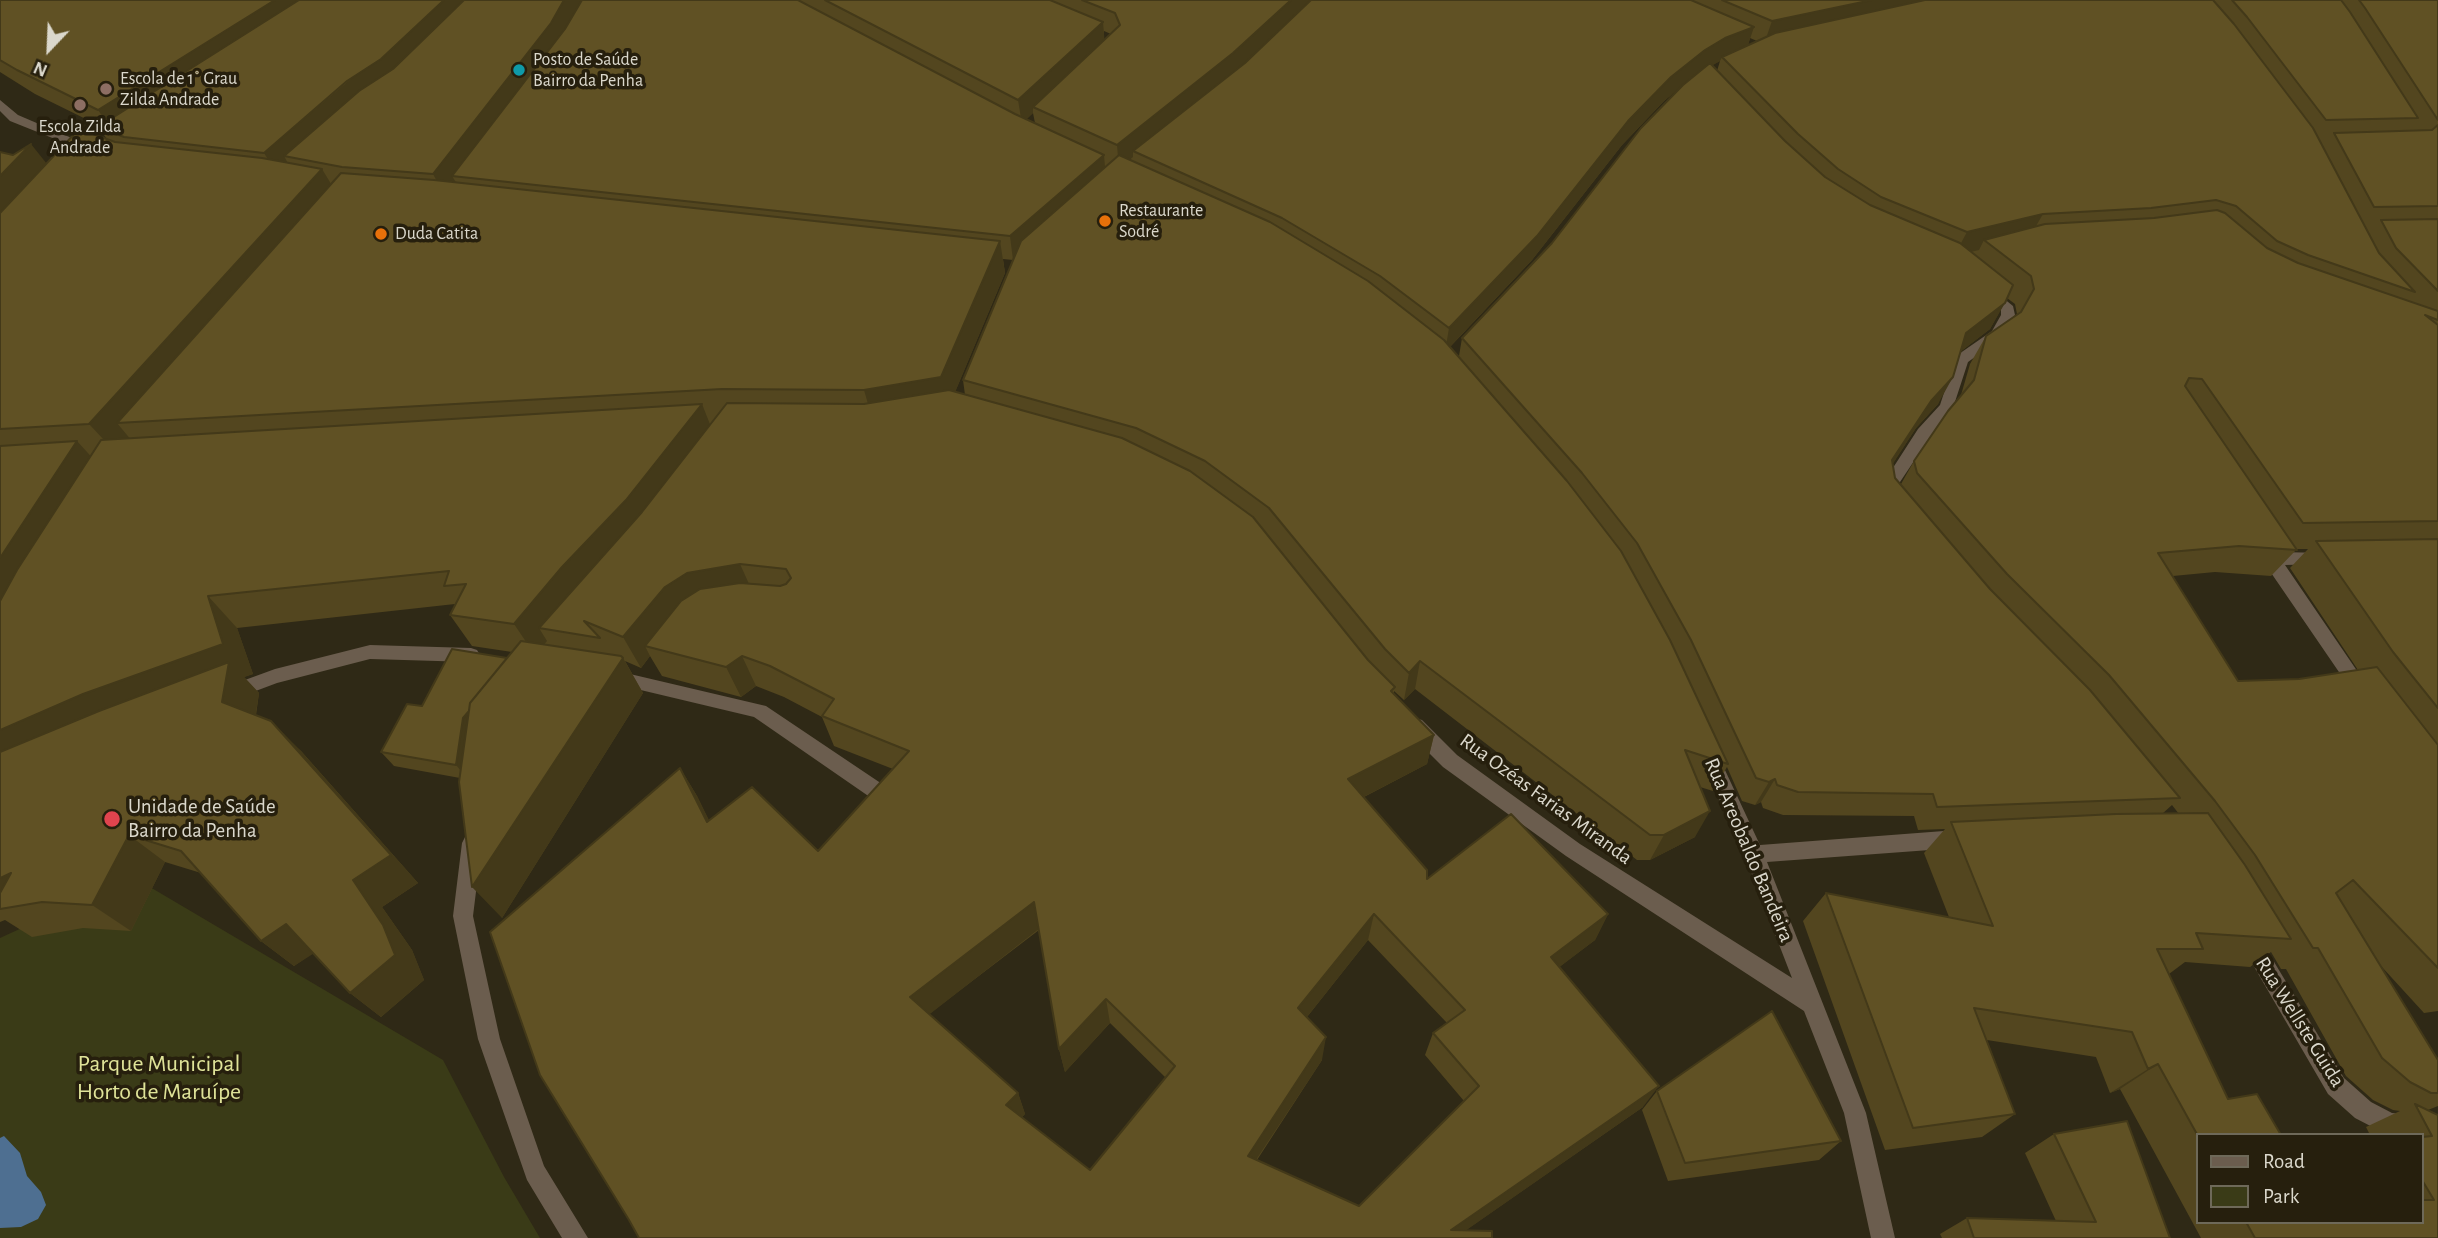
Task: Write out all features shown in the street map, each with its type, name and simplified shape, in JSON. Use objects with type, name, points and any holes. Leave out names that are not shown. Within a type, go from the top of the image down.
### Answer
[{"type":"street","points":[[0,104],[14,118],[97,157]]},
{"type":"street","points":[[1898,512],[1891,503],[1888,488],[1924,433],[1947,407],[1961,360],[1998,334],[2008,315],[2008,309],[2003,303],[1973,280]]},
{"type":"street","points":[[2257,535],[2372,705]]},
{"type":"street","points":[[2271,559],[2338,558]]},
{"type":"street","points":[[213,699],[275,676],[370,652],[458,653],[485,657]]},
{"type":"street","points":[[643,682],[658,663]]},
{"type":"street","points":[[589,674],[643,682],[759,711],[884,796]]},
{"type":"street","name":"Rua Ozéas Farias Miranda","points":[[1401,713],[1450,761],[1573,850],[1813,1004]]},
{"type":"street","name":"Rua Areobaldo Bandeira","points":[[1702,741],[1754,854],[1855,1113],[1884,1238]]},
{"type":"street","points":[[476,817],[463,916],[489,1039],[535,1172],[576,1238]]},
{"type":"street","points":[[1754,854],[1974,838]]},
{"type":"street","name":"Rua Wellste Guida","points":[[2238,922],[2336,1086],[2363,1110],[2390,1124],[2438,1129]]},
{"type":"green space","name":"Parque Municipal Horto de Maruípe","points":[[133,877],[443,1060],[504,1177],[540,1238],[0,1238],[0,938]]},
{"type":"water","points":[[4,1136],[20,1153],[27,1176],[41,1192],[46,1205],[38,1219],[21,1227],[0,1228],[0,1138]]},
{"type":"building","points":[[0,0],[275,0],[98,110],[0,60]]},
{"type":"building","points":[[299,0],[444,0],[381,59],[347,81],[264,153],[124,137],[98,127]]},
{"type":"building","points":[[464,0],[564,0],[551,23],[433,174],[342,167],[284,156],[359,91],[393,69]]},
{"type":"building","points":[[582,0],[798,0],[1015,114],[1104,155],[1010,236],[452,176],[565,29]]},
{"type":"building","points":[[825,0],[1050,0],[1103,22],[1018,100]]},
{"type":"building","points":[[1082,0],[1291,0],[1233,53],[1117,145],[1033,107],[1120,25],[1115,13]]},
{"type":"building","points":[[1311,0],[1691,0],[1754,27],[1725,38],[1705,50],[1671,77],[1628,121],[1537,236],[1449,328],[1380,276],[1282,218],[1133,151],[1245,63]]},
{"type":"building","points":[[1722,0],[1872,0],[1772,21]]},
{"type":"building","points":[[1925,0],[2213,0],[2313,128],[2379,253],[2415,292],[2308,255],[2277,241],[2236,206],[2216,200],[2151,208],[2043,214],[1967,232],[1881,197],[1838,169],[1798,134],[1722,57],[1775,33]]},
{"type":"building","points":[[2232,0],[2341,0],[2418,118],[2326,120]]},
{"type":"building","points":[[2359,0],[2438,0],[2438,120],[2365,8]]},
{"type":"building","points":[[1710,63],[1785,141],[1825,177],[1870,205],[1960,243],[2013,285],[2005,303],[1966,333],[1953,377],[1931,401],[1892,460],[1895,478],[1990,589],[2090,690],[2180,798],[1937,807],[1933,794],[1798,792],[1777,785],[1775,779],[1769,782],[1756,778],[1691,640],[1637,543],[1582,473],[1462,338],[1552,243],[1641,128],[1683,85]]},
{"type":"building","points":[[2438,125],[2438,206],[2374,207],[2334,133],[2432,130]]},
{"type":"building","points":[[79,129],[115,142],[262,158],[322,169],[89,424],[0,429],[0,213]]},
{"type":"building","points":[[31,144],[0,176],[0,152],[13,155]]},
{"type":"building","points":[[1119,155],[1270,222],[1368,281],[1444,340],[1567,481],[1621,551],[1670,640],[1728,764],[1685,750],[1710,811],[1664,835],[1650,835],[1420,661],[1409,673],[1385,649],[1269,508],[1205,461],[1136,428],[963,380],[1021,241]]},
{"type":"building","points":[[341,173],[434,180],[1000,241],[941,377],[864,390],[722,389],[117,423]]},
{"type":"building","points":[[2217,210],[2225,213],[2267,248],[2298,263],[2438,311],[2438,320],[2425,315],[2438,325],[2438,521],[2303,523],[2202,379],[2189,378],[2185,386],[2297,550],[2239,546],[2158,553],[2238,681],[2299,679],[2377,667],[2438,745],[2438,968],[2353,880],[2336,893],[2438,1060],[2438,1093],[2431,1093],[2410,1082],[2382,1058],[2318,948],[2313,948],[2255,855],[2215,801],[2109,675],[2007,574],[1917,473],[1914,461],[1948,411],[1974,380],[1986,336],[2021,312],[2034,289],[2031,276],[1984,240],[2045,224],[2154,218]]},
{"type":"building","points":[[2438,219],[2438,291],[2396,248],[2381,220]]},
{"type":"building","points":[[949,390],[1122,438],[1190,471],[1253,517],[1368,660],[1395,687],[1391,691],[1434,735],[1348,779],[1427,870],[1427,879],[1511,814],[1608,914],[1551,957],[1659,1086],[1451,1230],[1492,1231],[1492,1238],[639,1238],[540,1075],[490,932],[680,768],[707,822],[752,787],[818,851],[909,751],[822,716],[834,699],[770,666],[742,656],[726,667],[645,646],[681,601],[700,589],[740,583],[780,586],[791,578],[786,569],[740,564],[687,573],[665,587],[623,637],[584,621],[600,638],[539,628],[642,512],[727,403],[864,404]],"holes":[[[1034,902],[1059,1049],[1106,999],[1175,1066],[1090,1170],[1006,1105],[1018,1093],[910,997]],[[1374,914],[1465,1010],[1433,1033],[1479,1086],[1359,1206],[1248,1156],[1326,1037],[1298,1008]]]},
{"type":"building","points":[[702,404],[626,500],[562,567],[514,624],[450,615],[466,584],[444,586],[449,571],[208,596],[223,644],[83,694],[0,730],[0,601],[101,440]]},
{"type":"building","points":[[77,441],[0,558],[0,446]]},
{"type":"building","points":[[2438,539],[2438,708],[2393,652],[2316,541]]},
{"type":"building","points":[[521,641],[623,658],[472,887],[459,782],[470,703]]},
{"type":"building","points":[[452,649],[507,658],[470,703],[469,711],[463,718],[456,765],[381,752],[407,704],[422,706]]},
{"type":"building","points":[[229,662],[222,702],[271,721],[391,855],[353,880],[383,925],[395,955],[350,993],[286,924],[261,941],[181,851],[129,835],[92,905],[42,902],[0,909],[0,893],[11,873],[0,878],[0,752]]},
{"type":"building","points":[[2208,813],[2245,865],[2291,939],[2196,933],[2203,949],[2157,949],[2228,1099],[2257,1094],[2280,1133],[2196,1133],[2158,1064],[2148,1069],[2132,1032],[1974,1008],[2015,1114],[1913,1128],[1826,893],[1993,926],[1951,822],[2116,814]]},
{"type":"building","points":[[1772,1011],[1841,1141],[1685,1163],[1657,1091]]},
{"type":"building","points":[[2415,1104],[2438,1115],[2438,1238],[2255,1238],[2247,1224],[2424,1224],[2424,1200],[2434,1200],[2424,1183],[2424,1137],[2432,1136]]},
{"type":"building","points":[[2127,1121],[2170,1238],[1974,1238],[1967,1218],[2096,1222],[2054,1134]]},
{"type":"place","name":"Posto de Saúde Bairro da Penha","points":[[519,70]]},
{"type":"place","name":"Escola de 1˚ Grau Zilda Andrade","points":[[106,89]]},
{"type":"place","name":"Escola Zilda Andrade","points":[[80,105]]},
{"type":"place","name":"Restaurante Sodré","points":[[1105,221]]},
{"type":"place","name":"Duda Catita","points":[[381,234]]},
{"type":"place","name":"Unidade de Saúde Bairro da Penha","points":[[112,819]]}]
